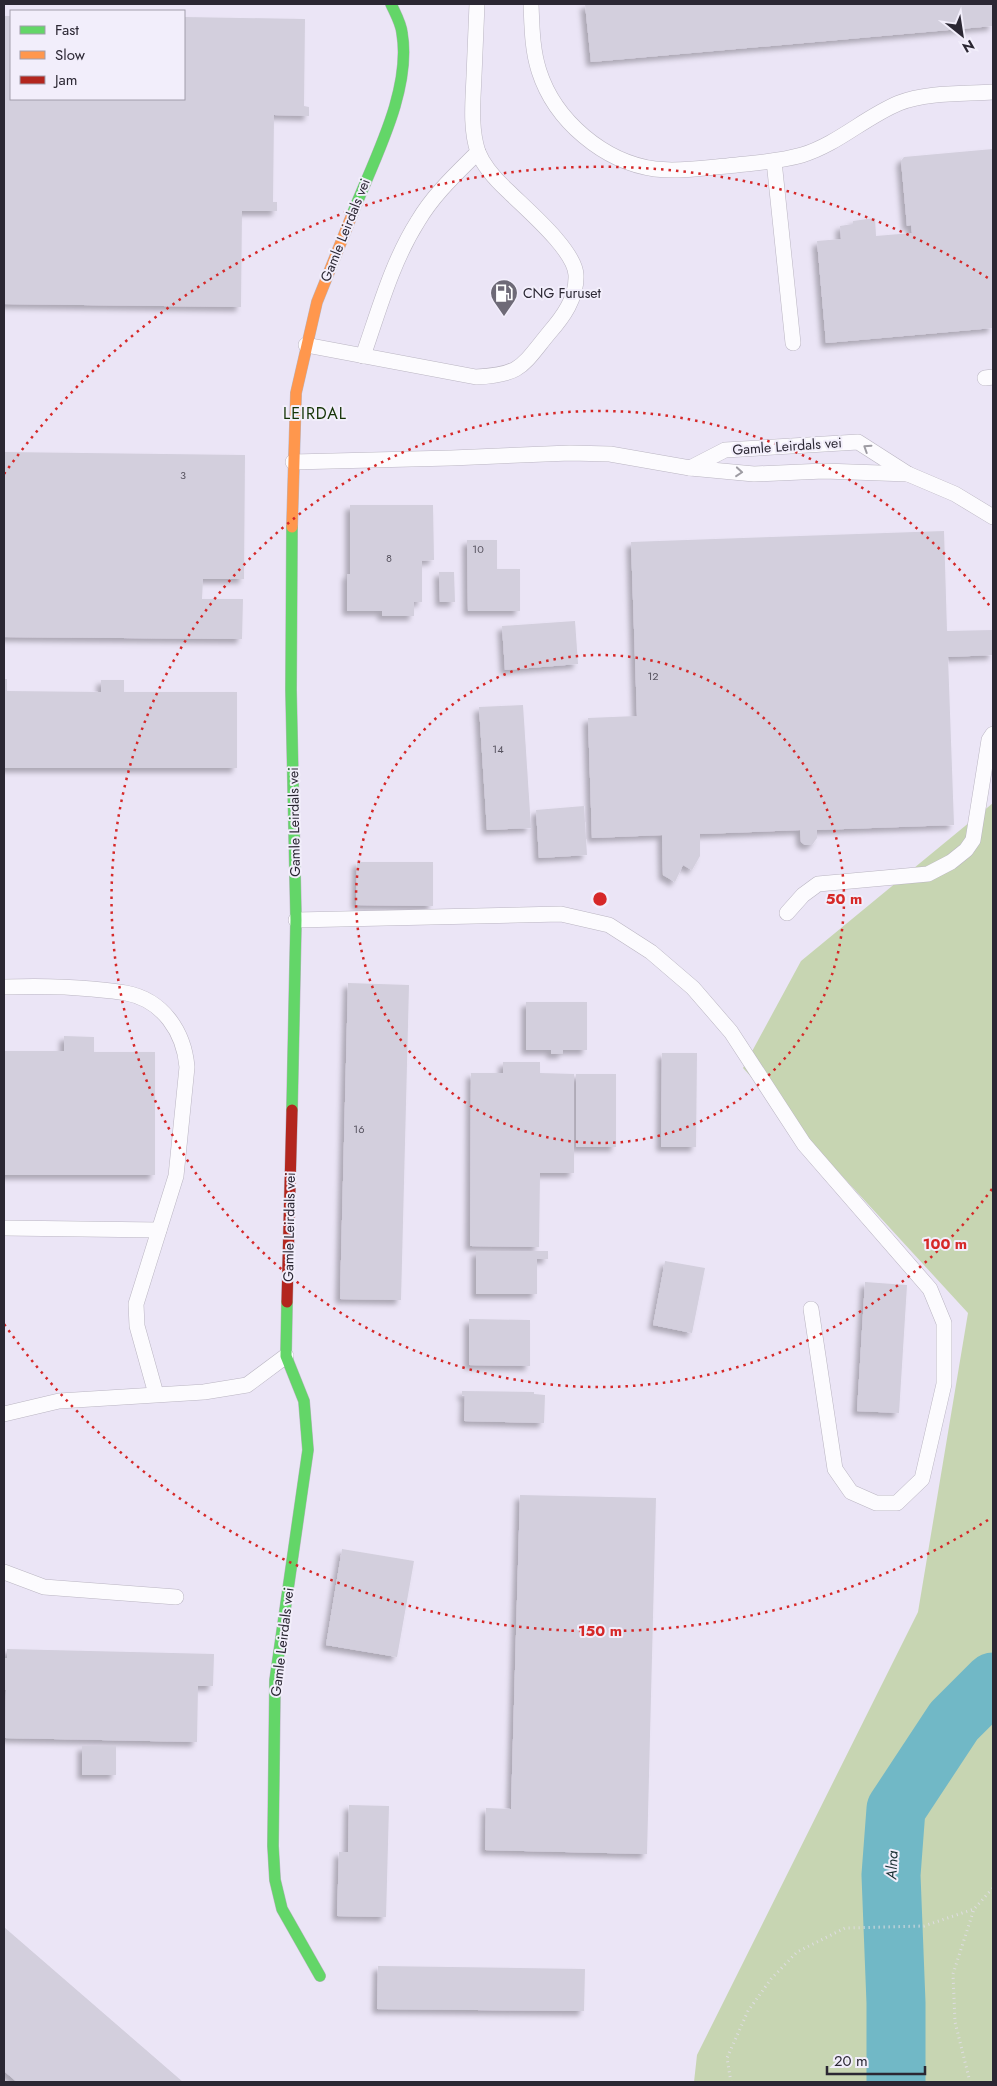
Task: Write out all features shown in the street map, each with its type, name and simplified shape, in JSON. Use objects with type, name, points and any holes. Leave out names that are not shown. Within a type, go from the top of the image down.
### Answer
[{"type":"street","name":"Gamle Leirdals vei","points":[[320,1976],[282,1909],[275,1880],[273,1846],[275,1680],[308,1450],[304,1401],[286,1356],[296,920],[291,690],[293,462],[296,393],[317,302],[397,102],[404,60],[402,30],[391,4]]},
{"type":"lane","points":[[306,345],[476,377],[496,376],[512,372],[524,364],[566,313],[575,288],[576,274],[571,259],[561,244],[492,175],[478,152],[472,119],[478,4]]},
{"type":"lane","points":[[531,4],[533,48],[539,73],[552,98],[571,125],[594,145],[618,159],[654,169],[680,170],[774,161],[803,154],[828,144],[899,103],[919,97],[993,92]]},
{"type":"lane","points":[[363,356],[396,261],[418,220],[441,188],[478,152]]},
{"type":"lane","points":[[774,161],[793,343]]},
{"type":"lane","name":"Gamle Leirdals vei","points":[[690,468],[725,450],[858,442],[908,474],[956,494],[993,517]]},
{"type":"lane","name":"Gamle Leirdals vei","points":[[293,462],[570,453],[610,454],[690,468],[754,474],[824,471],[908,474]]},
{"type":"lane","points":[[787,913],[803,895],[818,884],[928,874],[951,862],[966,850],[973,840],[989,740],[993,734]]},
{"type":"lane","points":[[296,920],[561,914],[609,925],[651,952],[693,988],[731,1032],[804,1144],[930,1289],[944,1323],[944,1384],[922,1479],[897,1503],[876,1503],[852,1492],[835,1469],[811,1310]]},
{"type":"lane","points":[[4,987],[53,985],[127,993],[146,1000],[173,1023],[185,1049],[187,1067],[176,1176],[136,1304],[137,1326],[156,1394]]},
{"type":"lane","points":[[4,1228],[159,1230]]},
{"type":"lane","points":[[4,1414],[59,1401],[204,1392],[247,1385],[286,1356]]},
{"type":"lane","points":[[4,1572],[44,1587],[176,1597]]},
{"type":"path","points":[[970,2082],[955,2022],[953,1974],[974,1909],[993,1888]]},
{"type":"path","points":[[732,2082],[727,2058],[748,2010],[770,1978],[797,1952],[845,1928],[924,1926],[974,1909]]},
{"type":"green space","points":[[993,803],[993,2082],[694,2082],[697,2055],[918,1612],[968,1313],[743,1068],[801,961]]},
{"type":"building","points":[[585,4],[993,4],[993,26],[591,62]]},
{"type":"building","points":[[4,16],[10,16],[10,100],[185,100],[185,17],[305,19],[304,106],[309,107],[309,116],[274,115],[273,202],[277,202],[277,211],[242,211],[241,307],[4,304]]},
{"type":"building","points":[[993,149],[993,328],[826,343],[817,241],[841,239],[840,226],[853,224],[853,221],[875,218],[876,236],[912,233],[911,225],[907,226],[901,161],[904,157]]},
{"type":"building","points":[[4,452],[245,455],[244,579],[203,579],[202,599],[243,599],[242,639],[4,637]]},
{"type":"building","points":[[350,505],[433,505],[434,560],[422,561],[422,602],[414,602],[414,616],[382,616],[382,611],[347,611],[347,574],[350,574]]},
{"type":"building","points":[[944,531],[947,631],[993,630],[993,655],[948,657],[954,825],[817,830],[817,838],[812,845],[805,845],[801,842],[800,830],[700,834],[700,856],[692,870],[683,865],[675,882],[663,875],[662,835],[592,838],[588,718],[637,716],[631,542]]},
{"type":"building","points":[[467,540],[497,540],[497,569],[520,569],[520,611],[468,611]]},
{"type":"building","points":[[439,572],[454,572],[455,602],[440,602]]},
{"type":"building","points":[[575,621],[578,664],[505,670],[502,626]]},
{"type":"building","points":[[4,679],[7,679],[7,691],[101,692],[101,680],[124,680],[124,692],[237,692],[237,768],[4,768]]},
{"type":"building","points":[[523,705],[531,828],[487,830],[479,707]]},
{"type":"building","points":[[584,806],[587,855],[539,858],[536,810]]},
{"type":"building","points":[[357,862],[433,862],[433,906],[356,905]]},
{"type":"building","points":[[348,983],[409,985],[401,1300],[340,1299]]},
{"type":"building","points":[[526,1002],[587,1002],[587,1050],[563,1050],[563,1054],[551,1054],[551,1050],[526,1050]]},
{"type":"building","points":[[64,1036],[94,1037],[94,1052],[155,1052],[155,1175],[4,1175],[4,1051],[64,1051]]},
{"type":"building","points":[[662,1053],[697,1053],[696,1147],[661,1147]]},
{"type":"building","points":[[503,1062],[540,1062],[540,1073],[574,1074],[574,1173],[540,1173],[539,1247],[470,1246],[471,1073],[503,1073]]},
{"type":"building","points":[[576,1074],[616,1074],[616,1147],[576,1147]]},
{"type":"building","points":[[476,1251],[548,1251],[548,1259],[537,1259],[537,1294],[476,1294]]},
{"type":"building","points":[[665,1261],[705,1268],[692,1333],[653,1325]]},
{"type":"building","points":[[865,1282],[907,1285],[899,1413],[857,1411]]},
{"type":"building","points":[[469,1319],[530,1320],[530,1366],[469,1365]]},
{"type":"building","points":[[462,1391],[534,1392],[534,1394],[545,1395],[544,1423],[464,1421],[465,1396],[462,1395]]},
{"type":"building","points":[[520,1495],[656,1498],[647,1854],[485,1850],[486,1808],[511,1809]]},
{"type":"building","points":[[342,1549],[414,1561],[397,1657],[326,1645]]},
{"type":"building","points":[[7,1649],[214,1654],[213,1686],[198,1686],[197,1742],[5,1738],[6,1690],[4,1690],[4,1658],[7,1658]]},
{"type":"building","points":[[82,1746],[116,1746],[116,1775],[82,1775]]},
{"type":"building","points":[[349,1805],[389,1806],[386,1917],[337,1916],[339,1852],[348,1852]]},
{"type":"building","points":[[4,1927],[183,2082],[17,2082],[4,2071]]},
{"type":"building","points":[[378,1966],[585,1969],[584,2011],[377,2009]]},
{"type":"waterway","name":"Alna","points":[[896,2082],[896,2003],[891,1875],[896,1809],[954,1721],[993,1682]]},
{"type":"traffic: fast","points":[[352,215],[389,126],[401,78],[404,55],[402,33],[391,4]]},
{"type":"traffic: fast","points":[[292,527],[291,690],[296,920],[292,1110]]},
{"type":"traffic: fast","points":[[287,1302],[286,1356],[304,1401],[308,1450],[275,1680],[273,1846],[275,1880],[282,1909],[320,1976]]},
{"type":"traffic: slow","points":[[292,527],[296,393],[317,302],[352,215]]},
{"type":"traffic: jam","points":[[287,1302],[292,1110]]},
{"type":"place","name":"CNG Furuset","points":[[504,317]]},
{"type":"district","name":"LEIRDAL","points":[[315,413]]}]
